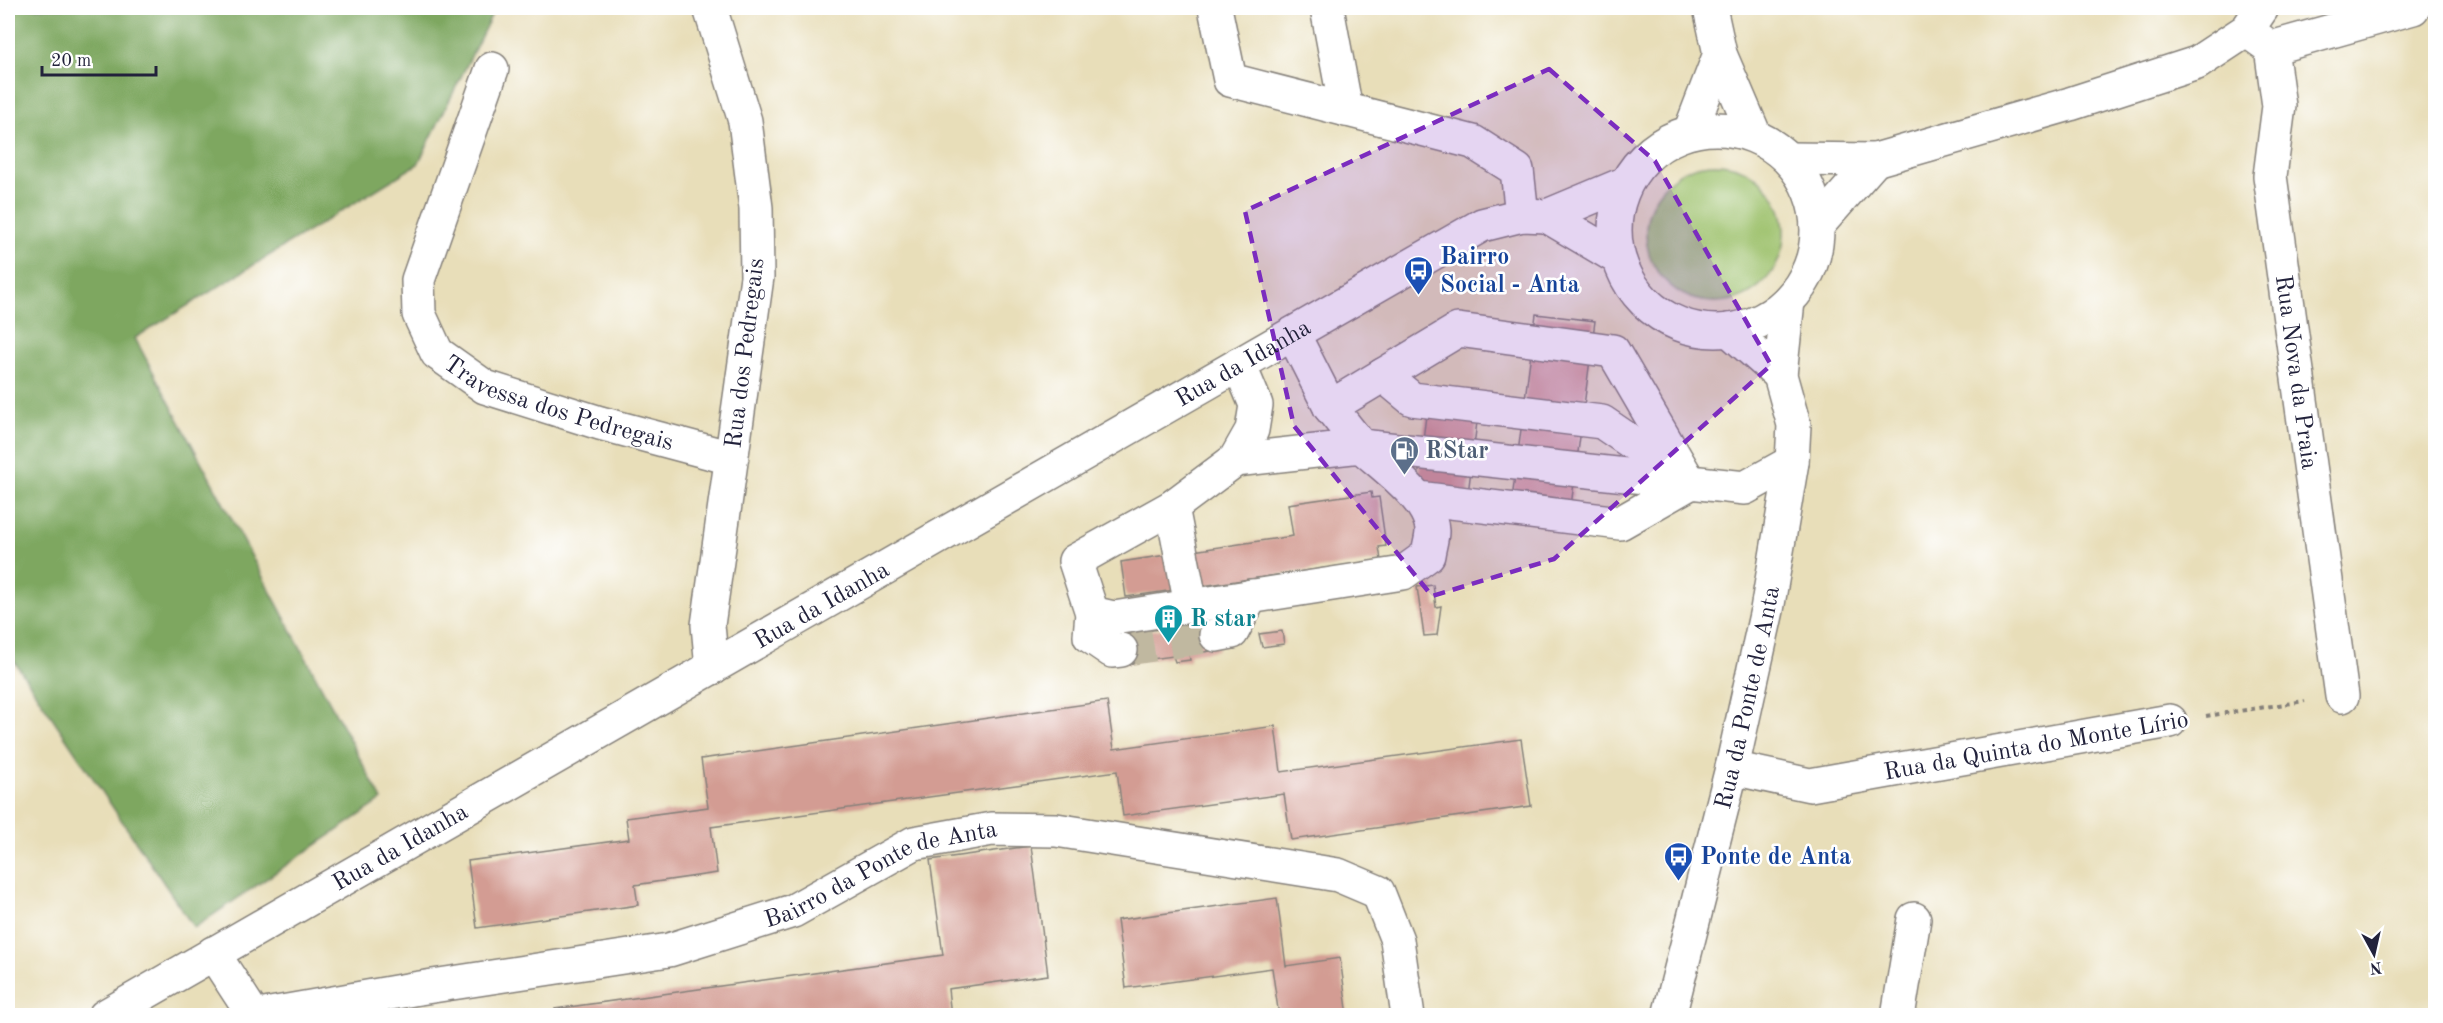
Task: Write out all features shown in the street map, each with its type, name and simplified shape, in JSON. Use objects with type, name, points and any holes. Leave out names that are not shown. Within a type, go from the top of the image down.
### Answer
[{"type":"street","name":"Rua dos Pedregais","points":[[710,8],[745,121],[756,208],[757,277],[708,625],[712,668]]},
{"type":"street","points":[[1215,8],[1230,80],[1473,142],[1517,170],[1534,216],[1618,258]]},
{"type":"street","points":[[1327,8],[1346,110]]},
{"type":"street","points":[[1710,8],[1720,54],[1755,136]]},
{"type":"street","points":[[1789,159],[1875,160],[2070,104],[2197,63],[2260,29],[2413,8]]},
{"type":"street","name":"Rua Nova da Praia","points":[[2260,29],[2279,106],[2270,176],[2342,696]]},
{"type":"street","points":[[1690,132],[1720,54]]},
{"type":"street","name":"Travessa dos Pedregais","points":[[492,69],[418,280],[419,314],[437,353],[485,387],[600,423],[731,458]]},
{"type":"street","points":[[1723,129],[1755,136],[1773,146],[1789,159],[1804,179],[1813,200],[1817,226],[1815,253],[1805,279],[1788,301],[1761,321],[1729,330],[1700,330],[1672,322],[1648,306],[1629,284],[1618,258],[1614,233],[1617,207],[1626,183],[1642,160],[1664,143],[1690,132],[1723,129]]},
{"type":"street","points":[[1817,226],[1875,160]]},
{"type":"street","name":"Rua da Idanha","points":[[105,1016],[1482,225],[1534,216],[1626,183]]},
{"type":"street","name":"Rua da Ponte de Anta","points":[[1669,1016],[1732,768],[1767,610],[1792,462],[1794,425],[1780,375],[1788,301]]},
{"type":"street","points":[[1330,407],[1458,330],[1613,351],[1690,483]]},
{"type":"street","points":[[1729,330],[1780,375]]},
{"type":"street","points":[[1092,613],[1113,618],[1403,573],[1428,555],[1432,532],[1428,512],[1418,498],[1361,446],[1330,407],[1293,334]]},
{"type":"street","points":[[1121,650],[1112,651],[1090,636],[1092,613],[1075,561],[1172,507],[1235,460],[1252,430],[1256,405],[1239,364]]},
{"type":"street","points":[[1383,375],[1412,399],[1602,422],[1690,483]]},
{"type":"street","points":[[1235,460],[1361,446],[1745,488],[1792,462]]},
{"type":"street","points":[[1418,498],[1620,523],[1690,483]]},
{"type":"street","points":[[1172,507],[1191,605]]},
{"type":"street","points":[[1216,635],[1232,633],[1251,596]]},
{"type":"street","name":"Rua da Quinta do Monte Lírio","points":[[1732,768],[1810,785],[2170,721]]},
{"type":"street","name":"Bairro da Ponte de Anta","points":[[259,1016],[413,989],[669,950],[793,911],[914,843],[992,829],[1056,830],[1326,873],[1338,875],[1378,892],[1397,940],[1408,1016]]},
{"type":"street","points":[[1898,1016],[1914,920]]},
{"type":"street","points":[[213,953],[254,1016]]},
{"type":"path","name":"Rua da Quinta do Monte Lírio","points":[[2170,721],[2342,696]]},
{"type":"highlighted area","points":[[1549,69],[1655,161],[1771,365],[1554,559],[1432,596],[1294,426],[1245,211]]},
{"type":"green space","points":[[8,8],[495,8],[418,164],[135,338],[382,800],[194,928],[8,652]]},
{"type":"green space","points":[[1715,164],[1741,169],[1764,184],[1779,207],[1784,233],[1779,259],[1764,282],[1741,297],[1715,302],[1689,297],[1666,282],[1651,259],[1646,233],[1651,207],[1666,184],[1689,169]]},
{"type":"building","points":[[1536,314],[1595,321],[1571,506],[1512,499]]},
{"type":"building","points":[[1429,392],[1480,398],[1468,494],[1417,487]]},
{"type":"building","points":[[1371,492],[1372,498],[1379,497],[1386,546],[1379,547],[1381,560],[1126,597],[1121,562],[1293,536],[1288,504]]},
{"type":"building","points":[[1433,585],[1436,607],[1441,606],[1437,635],[1424,636],[1417,587]]},
{"type":"building","name":"R star","points":[[1213,621],[1218,650],[1189,654],[1190,660],[1175,662],[1173,656],[1123,663],[1119,635]]},
{"type":"building","points":[[1282,631],[1284,644],[1262,647],[1259,634]]},
{"type":"building","points":[[1107,701],[1114,749],[1275,726],[1281,772],[1521,739],[1531,806],[1291,840],[1284,794],[1123,816],[1117,771],[711,827],[717,873],[635,885],[638,905],[477,928],[468,861],[629,839],[626,818],[708,807],[701,759]]},
{"type":"building","points":[[1031,846],[1048,975],[948,989],[951,1016],[556,1016],[555,1009],[943,955],[930,860]]},
{"type":"building","points":[[1277,898],[1286,966],[1340,958],[1348,1016],[1279,1016],[1272,968],[1126,988],[1117,920]]},
{"type":"tunnel","points":[[1121,650],[1216,635]]},
{"type":"place","name":"Bairro Social - Anta","points":[[1419,296]]},
{"type":"place","name":"RStar","points":[[1404,476]]},
{"type":"place","name":"R star","points":[[1169,644]]},
{"type":"place","name":"Ponte de Anta","points":[[1679,882]]}]
